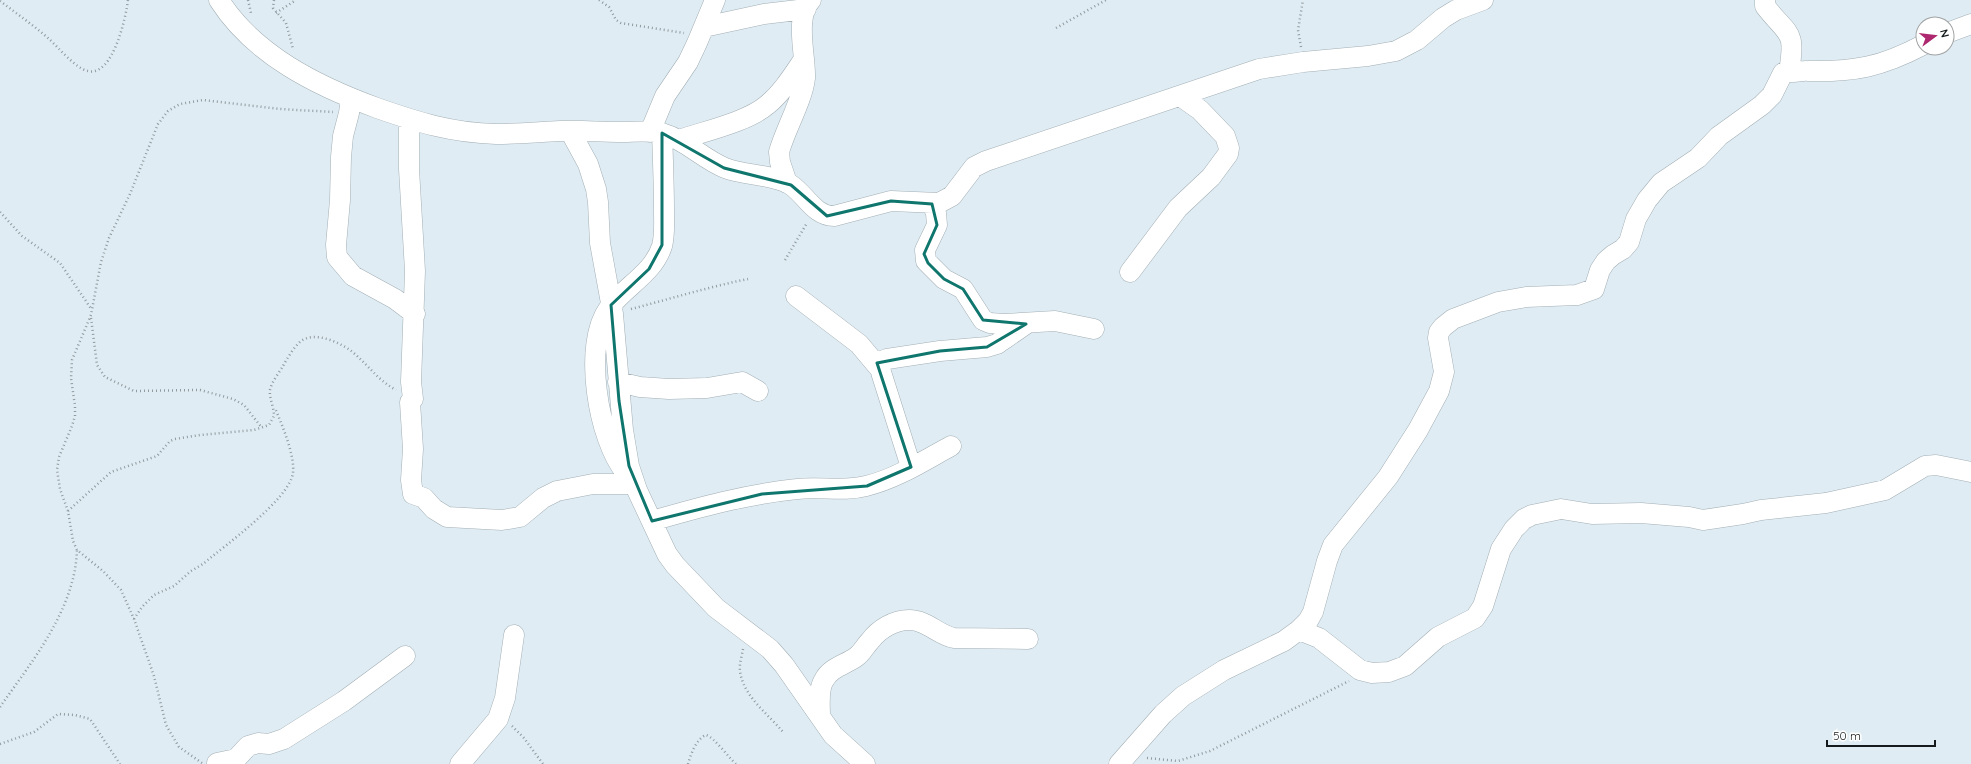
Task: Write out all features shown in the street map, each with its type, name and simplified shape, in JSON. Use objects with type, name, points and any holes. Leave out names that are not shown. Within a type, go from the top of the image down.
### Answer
[{"type":"street","points":[[219,0],[233,19],[271,55],[320,85],[350,106],[434,127],[487,133],[570,131],[664,135],[748,117],[760,110],[778,94],[804,59]]},
{"type":"street","points":[[635,484],[622,469],[608,440],[600,417],[595,350],[599,328],[612,309],[649,268],[662,245],[665,96],[688,62],[715,0]]},
{"type":"street","points":[[664,135],[724,168],[787,183],[798,191],[815,209],[824,215],[834,216],[891,201],[932,204],[944,201],[952,196],[974,168],[986,161],[1260,69],[1302,62],[1368,56],[1396,51],[1417,40],[1443,18],[1456,10],[1483,0]]},
{"type":"street","points":[[1765,0],[1765,6],[1791,37],[1793,45],[1789,72]]},
{"type":"street","points":[[704,27],[808,4]]},
{"type":"street","points":[[787,183],[780,162],[779,152],[803,86],[804,59],[802,18],[808,4]]},
{"type":"street","points":[[1955,30],[1971,24]]},
{"type":"street","points":[[1121,762],[1163,714],[1183,696],[1224,670],[1277,644],[1299,630],[1313,612],[1333,545],[1388,477],[1418,430],[1439,391],[1444,372],[1438,342],[1440,330],[1453,319],[1498,302],[1526,297],[1577,295],[1594,289],[1600,270],[1612,254],[1623,250],[1629,242],[1636,219],[1647,200],[1661,183],[1698,158],[1719,136],[1762,105],[1772,95],[1783,73],[1787,71],[1803,70],[1851,71],[1871,67],[1892,60],[1915,49]]},
{"type":"street","points":[[1130,272],[1178,208],[1211,177],[1228,154],[1229,148],[1225,136],[1200,110],[1180,96]]},
{"type":"street","points":[[350,106],[343,136],[341,157],[340,200],[336,245],[337,257],[353,276],[395,299],[415,314]]},
{"type":"street","points":[[409,120],[415,314],[411,382],[413,399],[410,402],[413,449],[411,466],[413,494],[424,498],[434,509],[445,517],[511,519],[520,517],[543,498],[557,492],[593,484],[635,484]]},
{"type":"street","points":[[570,131],[588,164],[596,189],[600,243],[612,309],[623,430],[635,484],[652,522],[667,554],[675,565],[716,608],[770,649],[784,665],[833,735],[864,764]]},
{"type":"street","points":[[932,204],[936,213],[938,225],[924,254],[928,263],[945,280],[963,289],[983,320],[990,323],[1026,324],[1055,321],[1094,329]]},
{"type":"street","points":[[796,296],[850,337],[876,363],[882,376],[911,467]]},
{"type":"street","points":[[876,363],[940,351],[987,347],[997,344],[1026,324]]},
{"type":"street","points":[[618,382],[669,390],[707,388],[742,382],[758,391]]},
{"type":"street","points":[[652,522],[701,507],[762,494],[807,488],[844,490],[867,486],[911,467],[951,446]]},
{"type":"street","points":[[1299,630],[1319,638],[1348,662],[1365,672],[1381,673],[1405,666],[1438,638],[1475,618],[1483,606],[1501,550],[1514,529],[1524,519],[1532,515],[1561,509],[1592,514],[1641,513],[1690,517],[1704,520],[1761,510],[1826,503],[1885,490],[1925,466],[1936,465],[1971,472]]},
{"type":"street","points":[[820,716],[823,681],[834,669],[860,654],[878,631],[888,625],[902,621],[921,622],[945,635],[954,638],[1028,639]]},
{"type":"street","points":[[460,764],[498,719],[505,698],[514,635]]},
{"type":"street","points":[[210,764],[236,759],[248,746],[258,743],[269,744],[284,739],[344,701],[405,656]]},
{"type":"street","points":[[784,665],[823,681]]},
{"type":"path","points":[[0,1],[48,38],[81,68],[91,72],[98,70],[105,64],[117,45],[125,22],[128,0]]},
{"type":"path","points":[[274,0],[273,7],[276,13],[287,24],[299,73]]},
{"type":"path","points":[[276,13],[296,0]]},
{"type":"path","points":[[599,0],[609,7],[617,21],[625,25],[680,34],[704,27]]},
{"type":"path","points":[[1056,28],[1106,0]]},
{"type":"path","points":[[1302,62],[1298,30],[1303,0]]},
{"type":"path","points":[[0,707],[37,654],[55,623],[70,591],[76,570],[77,550],[70,530],[68,511],[58,478],[58,464],[75,416],[71,378],[72,360],[91,315],[101,262],[109,238],[130,194],[158,124],[168,111],[180,104],[203,100],[280,109],[350,106]]},
{"type":"path","points":[[785,260],[815,209]]},
{"type":"path","points":[[0,212],[22,236],[60,263],[92,310]]},
{"type":"path","points":[[612,309],[694,293],[716,285],[748,279]]},
{"type":"path","points":[[91,315],[97,365],[105,377],[134,391],[200,390],[233,399],[244,406],[262,428]]},
{"type":"path","points":[[134,619],[142,607],[154,595],[174,586],[268,510],[283,494],[290,483],[293,473],[290,452],[270,397],[272,386],[295,348],[304,340],[319,338],[328,339],[348,349],[363,361],[384,384],[413,399]]},
{"type":"path","points":[[68,511],[108,475],[119,469],[157,456],[170,441],[175,439],[262,428],[272,422],[274,416],[273,403]]},
{"type":"path","points":[[77,550],[114,581],[121,590],[134,619],[154,676],[166,725],[179,747],[210,764]]},
{"type":"path","points":[[740,626],[743,648],[740,669],[742,678],[754,701],[783,732]]},
{"type":"path","points":[[1121,762],[1135,755],[1159,760],[1178,761],[1210,751],[1325,694],[1365,672]]},
{"type":"path","points":[[0,744],[34,732],[58,714],[75,715],[90,720],[120,764]]},
{"type":"path","points":[[498,719],[516,729],[543,764]]},
{"type":"path","points":[[688,764],[702,737],[706,735],[711,737],[724,753],[736,764]]},
{"type":"highlighted area","points":[[662,133],[724,168],[791,185],[827,216],[891,201],[932,204],[937,225],[924,254],[928,263],[944,279],[963,289],[983,320],[1026,324],[987,347],[940,351],[877,363],[911,467],[867,486],[762,494],[652,521],[629,466],[619,401],[611,305],[649,269],[662,245]]}]
